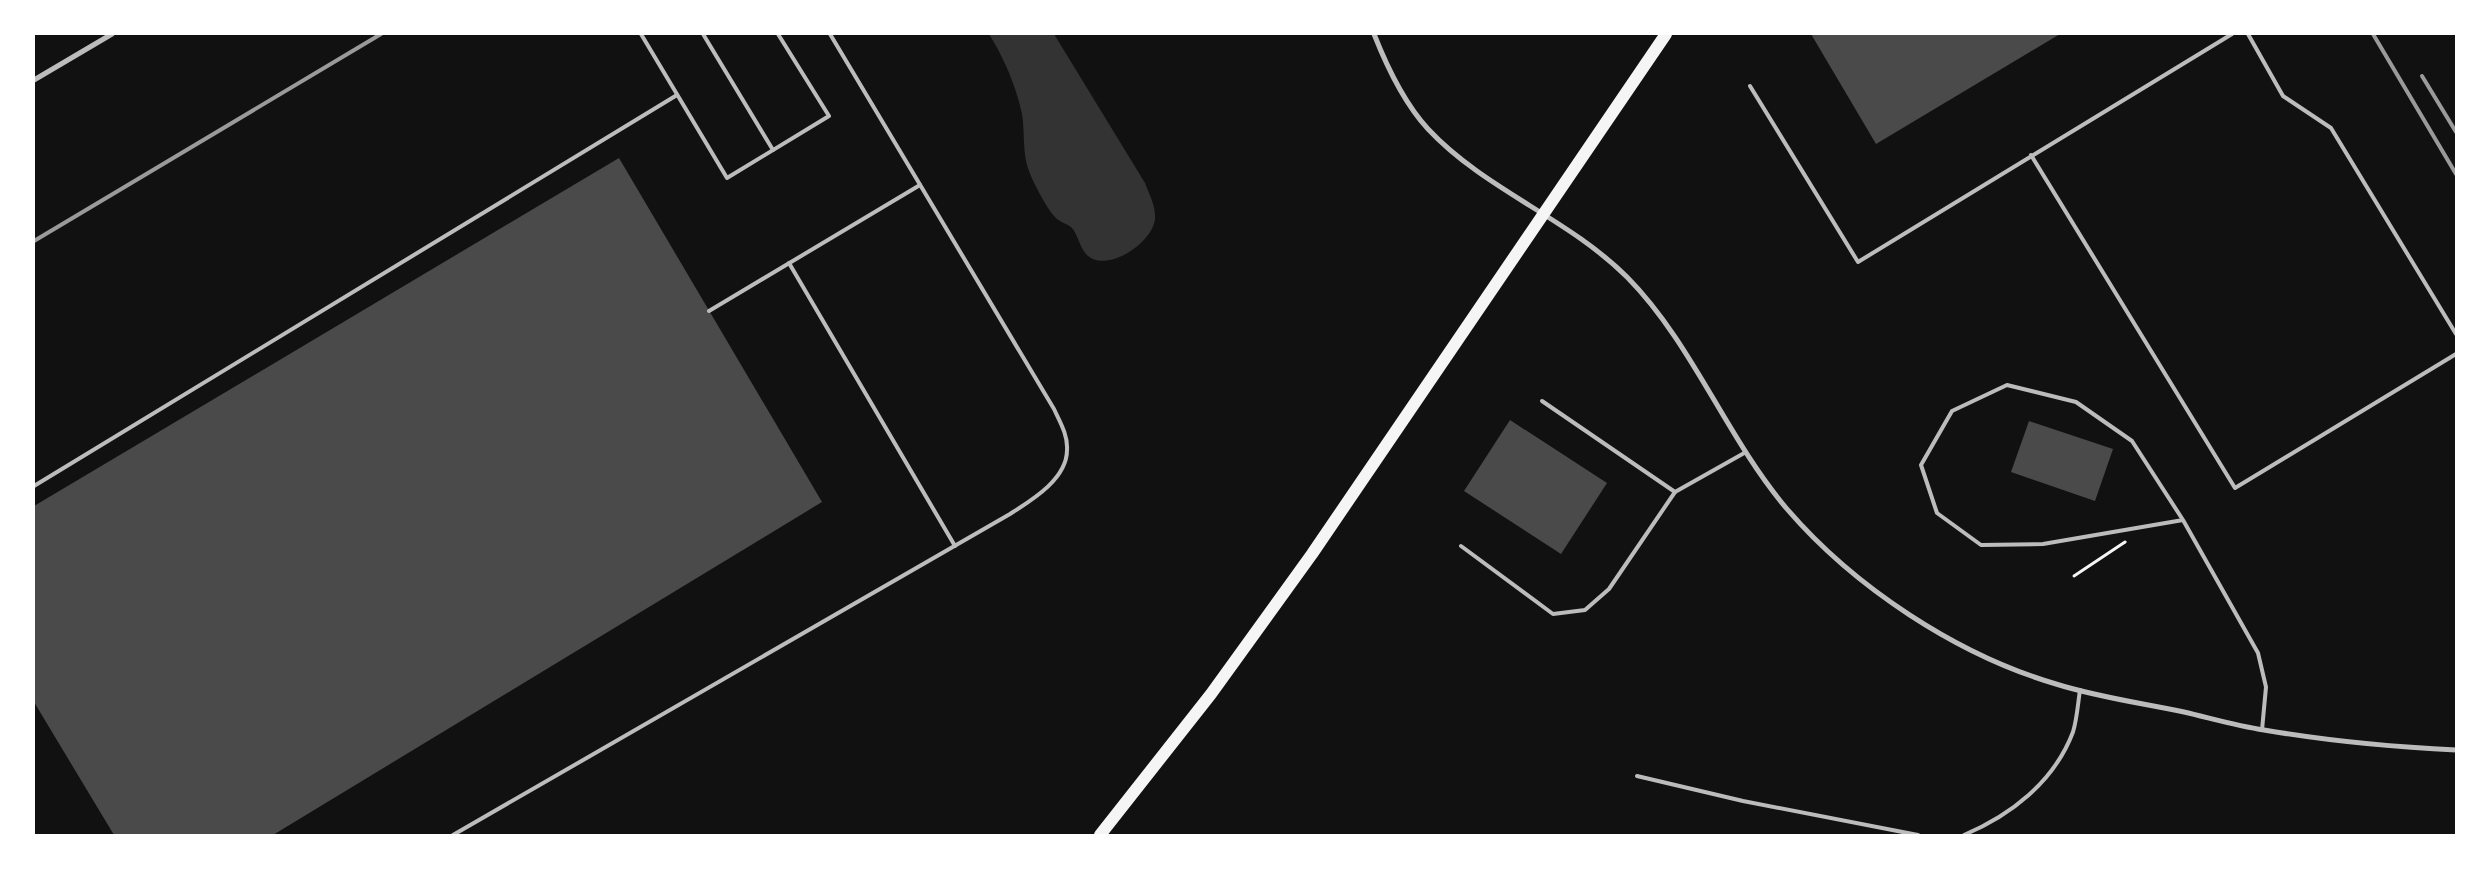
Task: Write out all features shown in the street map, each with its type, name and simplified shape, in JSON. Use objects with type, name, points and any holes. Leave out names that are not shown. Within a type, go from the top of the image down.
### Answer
[{"type":"main road","points":[[1100,835],[1211,694],[1312,554],[1666,34]]},
{"type":"street","points":[[34,80],[112,34]]},
{"type":"street","points":[[1374,34],[1387,64],[1408,102],[1426,126],[1470,166],[1545,214],[1601,254],[1641,293],[1677,341],[1746,452],[1786,507],[1808,532],[1872,588],[1928,626],[1997,663],[2056,684],[2080,690],[2262,730],[2374,745],[2456,750]]},
{"type":"lane","points":[[641,34],[727,178],[828,116],[778,34]]},
{"type":"lane","points":[[703,34],[772,150]]},
{"type":"lane","points":[[452,835],[1037,497],[1053,481],[1063,465],[1068,451],[1066,435],[1054,409],[830,34]]},
{"type":"lane","points":[[1750,86],[1858,262],[2232,34]]},
{"type":"lane","points":[[2248,34],[2283,96],[2331,128],[2456,334]]},
{"type":"lane","points":[[34,486],[677,95]]},
{"type":"lane","points":[[2031,155],[2235,488],[2456,354]]},
{"type":"lane","points":[[709,311],[920,185]]},
{"type":"lane","points":[[789,263],[955,546]]},
{"type":"lane","points":[[2183,520],[2043,544],[1981,545],[1937,513],[1921,465],[1952,411],[2007,385],[2076,402],[2132,440],[2183,520],[2258,653],[2266,687],[2262,730]]},
{"type":"lane","points":[[1542,401],[1676,492]]},
{"type":"lane","points":[[1460,546],[1554,614],[1585,610],[1609,589],[1676,492],[1746,452]]},
{"type":"lane","points":[[1964,835],[2011,810],[2036,789],[2060,758],[2073,730],[2080,690]]},
{"type":"lane","points":[[1637,776],[1743,801],[1918,835]]},
{"type":"path","points":[[2074,576],[2127,541]]},
{"type":"shaded area","points":[[989,34],[1054,34],[1145,183],[1152,200],[1155,219],[1152,228],[1146,238],[1127,253],[1105,261],[1094,260],[1086,254],[1071,227],[1057,219],[1048,208],[1040,195],[1027,164],[1024,150],[1022,114],[1013,83],[1000,53]]},
{"type":"building","points":[[1811,34],[2060,34],[1876,144]]},
{"type":"building","points":[[619,158],[822,502],[273,835],[114,835],[34,702],[34,506]]},
{"type":"building","points":[[1510,420],[1607,483],[1561,554],[1464,491]]},
{"type":"building","points":[[2029,421],[2113,449],[2095,501],[2011,472]]},
{"type":"railway","points":[[34,241],[381,34]]},
{"type":"railway","points":[[2373,34],[2456,174]]},
{"type":"railway","points":[[2422,76],[2456,132]]}]
